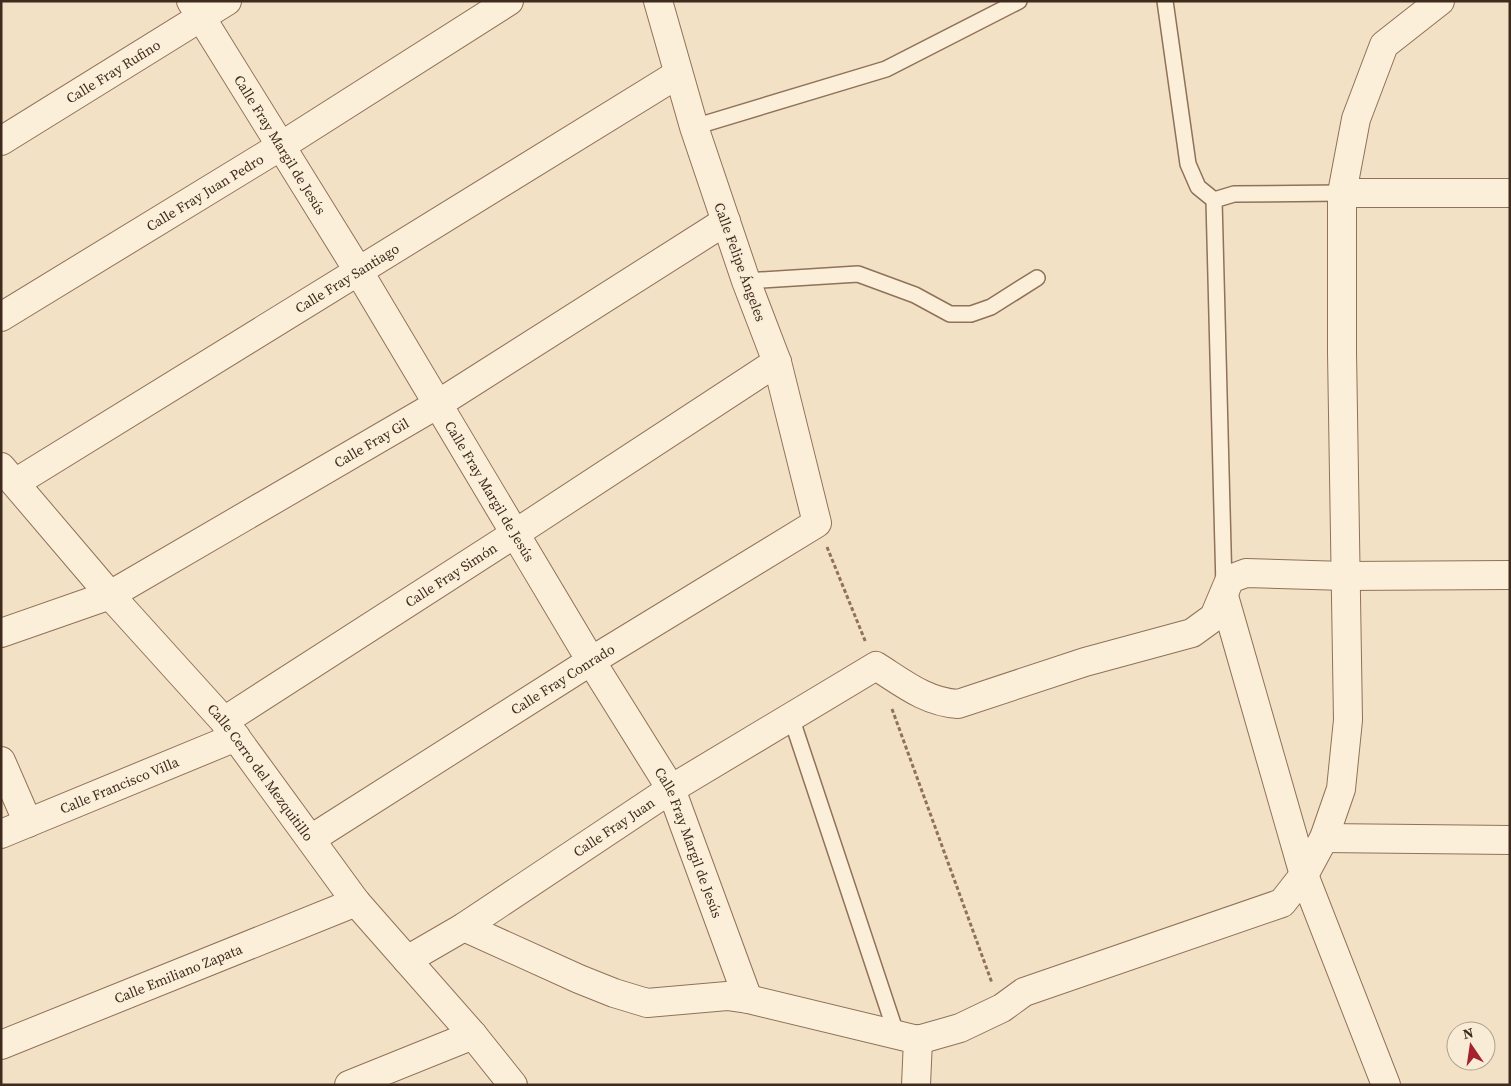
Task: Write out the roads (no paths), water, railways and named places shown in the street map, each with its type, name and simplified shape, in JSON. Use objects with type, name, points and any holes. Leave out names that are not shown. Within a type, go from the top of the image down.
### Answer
[{"type":"street","name":"Calle Fray Rufino","points":[[1,141],[196,9],[227,1]]},
{"type":"street","name":"Calle Fray Juan Pedro","points":[[1,317],[281,146],[509,1]]},
{"type":"street","name":"Calle Felipe Ángeles","points":[[658,1],[694,127],[746,281],[777,362],[817,523]]},
{"type":"street","points":[[464,927],[578,979],[647,1003],[727,996],[748,999],[908,1038],[960,1028],[1002,1008],[1024,992],[1282,903],[1304,875],[1324,838],[1341,790],[1348,720],[1342,352],[1342,194],[1356,119],[1384,45],[1440,1]]},
{"type":"street","name":"Calle Fray Margil de Jesús","points":[[196,9],[359,272],[591,661],[671,789],[748,999]]},
{"type":"street","name":"Calle Fray Santiago","points":[[8,475],[359,272],[678,74]]},
{"type":"street","points":[[1342,194],[1510,193]]},
{"type":"street","name":"Calle Fray Gil","points":[[1,633],[110,595],[438,404],[726,221]]},
{"type":"street","name":"Calle Fray Simón","points":[[230,729],[516,533],[777,362]]},
{"type":"street","name":"Calle Cerro del Mezquitillo","points":[[8,475],[110,595],[230,729],[356,902],[473,1035],[513,1085]]},
{"type":"street","name":"Calle Fray Conrado","points":[[311,839],[591,661],[817,523]]},
{"type":"street","points":[[1386,1085],[1304,875],[1224,596],[1230,579],[1246,573],[1345,576],[1510,575]]},
{"type":"street","name":"Calle Fray Juan","points":[[407,960],[464,927],[671,789],[876,666],[929,698],[943,703],[958,704],[1084,662],[1192,633],[1214,617],[1224,596]]},
{"type":"street","name":"Calle Francisco Villa","points":[[1,834],[230,729]]},
{"type":"street","points":[[1,761],[28,823]]},
{"type":"street","points":[[1324,838],[1510,840]]},
{"type":"street","name":"Calle Emiliano Zapata","points":[[1,1045],[356,902]]},
{"type":"street","points":[[349,1085],[473,1035]]},
{"type":"street","points":[[908,1038],[916,1085]]},
{"type":"lane","points":[[694,127],[886,69],[1019,1]]},
{"type":"lane","points":[[1165,1],[1188,164],[1198,187],[1214,200],[1224,596]]},
{"type":"lane","points":[[1214,200],[1234,194],[1342,194]]},
{"type":"lane","points":[[746,281],[858,274],[915,295],[950,314],[971,314],[991,307],[1037,278]]},
{"type":"lane","points":[[791,717],[908,1038]]}]
